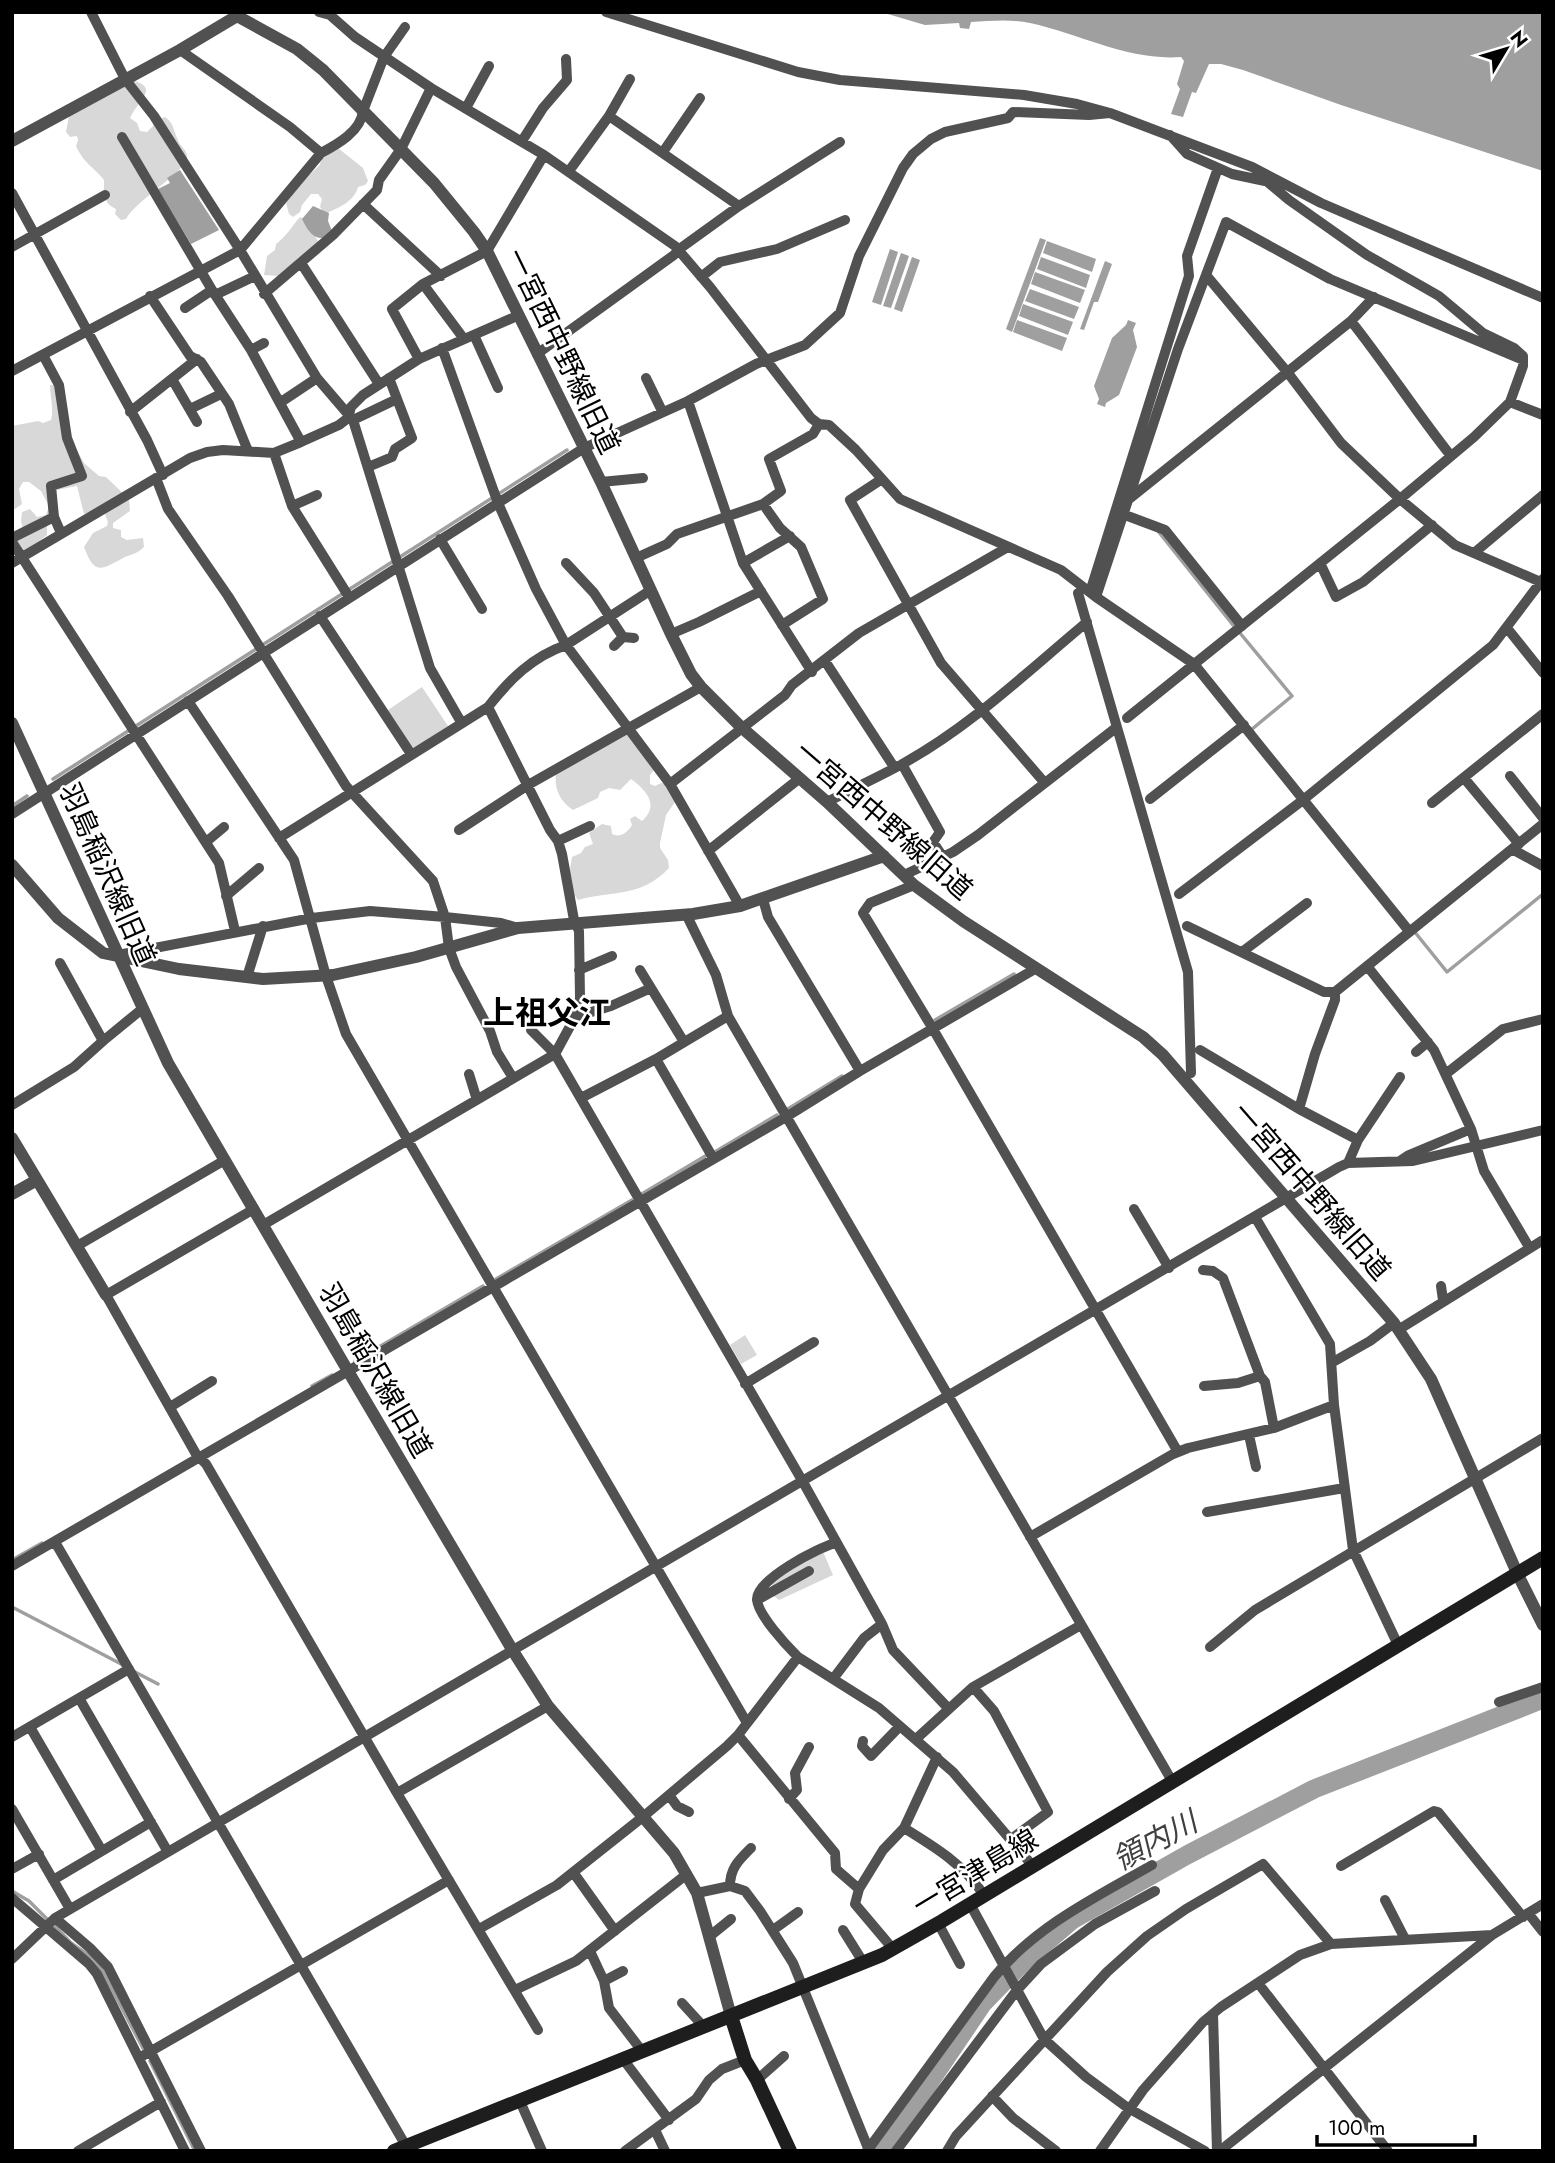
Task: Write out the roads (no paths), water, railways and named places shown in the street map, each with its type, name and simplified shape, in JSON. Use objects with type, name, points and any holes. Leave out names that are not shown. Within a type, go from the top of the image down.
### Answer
[{"type":"main road","name":"一宮津島線","points":[[400,2148],[893,1949],[1543,1558]]},
{"type":"main road","points":[[731,2016],[745,2060],[757,2080],[788,2150]]},
{"type":"street","points":[[91,12],[125,79],[154,116],[240,250],[264,294],[317,378],[350,419],[368,467],[430,668],[461,723]]},
{"type":"street","points":[[319,12],[330,15],[355,37],[431,88],[569,171],[678,250],[811,418],[819,424],[830,425],[904,502],[1061,570],[1194,664],[1409,931]]},
{"type":"street","points":[[606,12],[797,72],[840,80],[1024,94],[1110,113],[1252,167],[1321,203],[1543,298]]},
{"type":"street","points":[[12,141],[180,50],[235,14]]},
{"type":"street","name":"一宮西中野線旧道","points":[[235,14],[297,49],[323,70],[458,211],[487,251],[601,482],[671,634],[691,674],[701,687],[914,885],[963,922],[1143,1037],[1163,1055],[1396,1326],[1431,1379],[1543,1625]]},
{"type":"street","points":[[12,371],[240,250],[321,153],[342,142],[362,118],[384,57],[405,27]]},
{"type":"street","points":[[180,50],[290,127],[321,153]]},
{"type":"street","points":[[522,141],[543,108],[567,80],[566,59]]},
{"type":"street","points":[[466,108],[489,66]]},
{"type":"street","points":[[569,171],[609,116],[630,79]]},
{"type":"street","points":[[264,294],[301,263],[377,190],[379,180],[401,149],[431,88]]},
{"type":"street","points":[[663,152],[700,98]]},
{"type":"street","points":[[12,814],[584,448],[688,401],[766,360],[805,345],[839,313],[859,256],[903,168],[913,154],[931,139],[966,126],[1008,118],[1013,112],[1089,115],[1110,113]]},
{"type":"street","points":[[609,116],[738,206]]},
{"type":"street","points":[[1170,135],[1187,154],[1218,168],[1252,179],[1265,180]]},
{"type":"street","points":[[122,137],[214,293],[251,350],[301,442]]},
{"type":"street","points":[[537,354],[738,206],[840,142]]},
{"type":"street","points":[[419,359],[391,309],[423,284],[487,251],[544,155]]},
{"type":"street","points":[[1127,718],[1451,456],[1510,402],[1523,360],[1523,356],[1514,348],[1483,333],[1439,296],[1367,256],[1265,180],[1252,167]]},
{"type":"street","points":[[1093,595],[1189,276],[1187,256],[1218,168]]},
{"type":"street","points":[[12,193],[147,440],[168,509],[345,786],[433,881],[445,917],[449,948],[456,967],[490,1031],[497,1052],[513,1078]]},
{"type":"street","points":[[12,247],[105,195]]},
{"type":"street","points":[[363,204],[441,276]]},
{"type":"street","points":[[701,277],[720,262],[777,249],[845,220]]},
{"type":"street","points":[[1093,595],[1125,515],[1178,349],[1226,222],[1330,279],[1523,360]]},
{"type":"street","points":[[301,263],[397,399],[412,438],[395,449],[391,457],[368,467]]},
{"type":"street","points":[[1179,894],[1303,800],[1493,645],[1542,581],[1455,545],[1400,499],[1341,443],[1288,373],[1206,275]]},
{"type":"street","points":[[185,308],[255,276]]},
{"type":"street","points":[[423,284],[469,337],[498,388]]},
{"type":"street","points":[[150,296],[190,356],[201,362],[229,404],[248,452]]},
{"type":"street","points":[[1129,499],[1288,373],[1351,321],[1374,297]]},
{"type":"street","points":[[350,419],[351,407],[363,395],[419,359],[517,316]]},
{"type":"street","points":[[1351,321],[1390,370],[1421,419],[1451,456]]},
{"type":"street","points":[[251,350],[264,343]]},
{"type":"street","points":[[442,348],[498,503],[536,589],[566,645],[670,784],[740,906]]},
{"type":"street","points":[[43,355],[60,385],[67,438],[82,475],[51,486],[54,517],[61,533]]},
{"type":"street","points":[[130,412],[197,359]]},
{"type":"street","points":[[281,402],[317,378]]},
{"type":"street","points":[[646,378],[663,411]]},
{"type":"street","points":[[172,379],[197,422]]},
{"type":"street","points":[[190,409],[221,394]]},
{"type":"street","points":[[17,561],[61,533],[207,452],[274,453],[397,399]]},
{"type":"street","points":[[688,401],[743,563],[812,672]]},
{"type":"street","points":[[1510,402],[1543,415]]},
{"type":"street","points":[[636,558],[667,544],[677,534],[763,504],[781,491],[769,459],[813,434],[819,424]]},
{"type":"street","points":[[274,453],[292,506],[349,597]]},
{"type":"street","points":[[601,482],[643,478]]},
{"type":"street","points":[[882,480],[850,500],[910,603],[941,663],[1044,782]]},
{"type":"street","points":[[292,506],[317,495]]},
{"type":"street","points":[[1474,553],[1543,495]]},
{"type":"street","points":[[763,504],[780,528],[801,547],[823,599],[782,625]]},
{"type":"street","points":[[1125,515],[1165,530],[1242,626]]},
{"type":"street","points":[[54,517],[12,540],[17,561],[137,735],[219,863],[235,931]]},
{"type":"street","points":[[1320,563],[1336,597],[1363,582],[1432,525]]},
{"type":"street","points":[[743,563],[790,536]]},
{"type":"street","points":[[440,538],[482,610]]},
{"type":"street","points":[[670,784],[859,633],[1008,547]]},
{"type":"street","points":[[566,563],[594,593],[610,618],[629,637],[614,646]]},
{"type":"street","points":[[279,838],[488,707],[508,681],[528,664],[566,645],[651,590]]},
{"type":"street","points":[[671,634],[761,591]]},
{"type":"street","points":[[1078,593],[1188,972],[1191,1073]]},
{"type":"street","points":[[320,615],[411,754]]},
{"type":"street","points":[[827,802],[898,766],[982,709],[1087,622]]},
{"type":"street","points":[[1507,628],[1543,673]]},
{"type":"street","points":[[825,661],[940,832],[933,842],[943,857]]},
{"type":"street","points":[[459,830],[528,785],[701,687]]},
{"type":"street","points":[[188,701],[295,860],[326,976],[346,1034],[747,1723]]},
{"type":"street","points":[[263,1225],[555,1054],[575,1017],[580,998],[579,931],[558,841],[488,707]]},
{"type":"street","points":[[1432,803],[1543,714]]},
{"type":"street","name":"羽島稲沢線旧道","points":[[12,723],[169,1063],[348,1371],[548,1706],[644,1816],[687,1874],[697,1892],[731,2016]]},
{"type":"street","points":[[1150,799],[1244,725]]},
{"type":"street","points":[[904,874],[943,857],[978,835],[1117,727]]},
{"type":"street","points":[[1510,776],[1543,818]]},
{"type":"street","points":[[708,851],[800,778]]},
{"type":"street","points":[[1464,778],[1516,846],[1543,866]]},
{"type":"street","points":[[1187,926],[1324,992],[1335,992],[1543,824]]},
{"type":"street","points":[[558,841],[590,826]]},
{"type":"street","points":[[206,842],[224,827]]},
{"type":"street","points":[[12,866],[58,918],[103,953],[144,963],[263,979],[326,976],[416,957],[518,928],[576,925],[740,906],[884,856]]},
{"type":"street","points":[[226,896],[259,869]]},
{"type":"street","points":[[914,885],[870,903],[863,913],[1178,1452]]},
{"type":"street","points":[[764,899],[768,917],[860,1071]]},
{"type":"street","points":[[1242,952],[1307,903]]},
{"type":"street","points":[[117,955],[263,926],[370,911],[501,923],[518,928]]},
{"type":"street","points":[[686,914],[716,975],[728,1016],[1172,1781]]},
{"type":"street","points":[[247,977],[263,926]]},
{"type":"street","points":[[579,970],[612,956]]},
{"type":"street","points":[[60,963],[103,1041]]},
{"type":"street","points":[[1367,966],[1428,1042],[1447,1073],[1478,1146],[1484,1171],[1530,1247]]},
{"type":"street","points":[[12,1566],[786,1117],[1035,969]]},
{"type":"street","points":[[640,970],[684,1042]]},
{"type":"street","points":[[575,1017],[611,1006],[651,988]]},
{"type":"street","points":[[1299,1109],[1335,1000],[1335,992]]},
{"type":"street","points":[[12,1104],[74,1068],[142,1009]]},
{"type":"street","points":[[581,1098],[656,1059],[728,1016]]},
{"type":"street","points":[[1447,1073],[1503,1029],[1543,1019]]},
{"type":"street","points":[[531,1030],[555,1054],[581,1098],[803,1482],[882,1624],[893,1650],[948,1708]]},
{"type":"street","points":[[1416,1052],[1428,1042]]},
{"type":"street","points":[[1200,1050],[1299,1109],[1358,1140]]},
{"type":"street","points":[[656,1059],[713,1158]]},
{"type":"street","points":[[469,1074],[477,1100]]},
{"type":"street","points":[[1348,1163],[1358,1140],[1400,1077]]},
{"type":"street","points":[[1396,1163],[1471,1129]]},
{"type":"street","points":[[12,1959],[46,1926],[71,1909],[1348,1163],[1396,1163],[1543,1130]]},
{"type":"street","points":[[12,1138],[538,2030]]},
{"type":"street","points":[[77,1246],[225,1160]]},
{"type":"street","points":[[12,1194],[37,1180]]},
{"type":"street","points":[[106,1295],[254,1209]]},
{"type":"street","points":[[1134,1209],[1169,1268]]},
{"type":"street","points":[[1255,1217],[1330,1344],[1334,1405],[1353,1550],[1398,1644]]},
{"type":"street","points":[[1333,1362],[1543,1240]]},
{"type":"street","points":[[1203,1270],[1213,1271],[1223,1278],[1260,1376],[1265,1382],[1273,1429]]},
{"type":"street","points":[[1441,1286],[1443,1300]]},
{"type":"street","points":[[745,1384],[814,1342]]},
{"type":"street","points":[[1204,1386],[1238,1383],[1260,1376]]},
{"type":"street","points":[[170,1407],[212,1381]]},
{"type":"street","points":[[1030,1537],[1178,1452],[1273,1429],[1334,1405]]},
{"type":"street","points":[[1249,1435],[1256,1467]]},
{"type":"street","points":[[1210,1647],[1255,1610],[1543,1438]]},
{"type":"street","points":[[1207,1512],[1344,1488]]},
{"type":"street","points":[[55,1542],[302,1965],[400,2148]]},
{"type":"street","points":[[835,1543],[802,1558],[759,1591],[759,1608],[786,1646],[798,1657],[879,1708],[953,1772],[1032,1865]]},
{"type":"street","points":[[757,1600],[808,1572]]},
{"type":"street","points":[[833,1679],[864,1638],[882,1624]]},
{"type":"street","points":[[916,1739],[973,1687],[1081,1625]]},
{"type":"street","points":[[479,1929],[557,1885],[669,1795],[738,1735],[798,1657]]},
{"type":"street","points":[[12,1737],[129,1669]]},
{"type":"street","points":[[973,1687],[994,1711],[1048,1812],[1011,1839]]},
{"type":"street","points":[[1499,1702],[1543,1687]]},
{"type":"street","points":[[79,1698],[168,1852]]},
{"type":"street","points":[[397,1793],[548,1706]]},
{"type":"street","points":[[863,1741],[862,1746],[871,1756],[900,1726]]},
{"type":"street","points":[[30,1727],[102,1851]]},
{"type":"street","points":[[738,1735],[835,1853],[836,1869],[859,1889]]},
{"type":"street","points":[[789,1799],[797,1790],[795,1773],[809,1747]]},
{"type":"street","points":[[893,1949],[855,1904],[859,1889],[883,1850],[904,1828],[937,1757]]},
{"type":"street","points":[[669,1795],[677,1806],[689,1812]]},
{"type":"street","points":[[12,1809],[71,1909]]},
{"type":"street","points":[[1341,1866],[1434,1811],[1438,1812],[1543,1932]]},
{"type":"street","points":[[53,1880],[151,1822]]},
{"type":"street","points":[[904,1828],[938,1849],[972,1877],[984,1895]]},
{"type":"street","points":[[730,1886],[730,1875],[735,1864],[751,1848]]},
{"type":"street","points":[[12,1869],[38,1854]]},
{"type":"street","points":[[947,2151],[956,2136],[1107,1972],[1147,1936],[1186,1909],[1263,1864],[1331,1944]]},
{"type":"street","points":[[867,2150],[1016,1952],[1056,1920],[1152,1865]]},
{"type":"street","points":[[573,1872],[615,1931]]},
{"type":"street","points":[[515,1990],[576,1961],[687,1874]]},
{"type":"street","points":[[139,2058],[449,1880]]},
{"type":"street","points":[[697,1892],[730,1886],[745,1891],[773,1930],[803,1987],[867,2150]]},
{"type":"street","points":[[897,2151],[1016,1988],[1067,1943],[1155,1891]]},
{"type":"street","points":[[12,1898],[97,1974],[185,2151]]},
{"type":"street","points":[[1385,1900],[1405,1939]]},
{"type":"street","points":[[970,1904],[1044,2039],[1086,2077],[1128,2108],[1205,2151]]},
{"type":"street","points":[[1222,2149],[1492,1935],[1543,1904]]},
{"type":"street","points":[[773,1930],[798,1912]]},
{"type":"street","points":[[55,1919],[90,1948],[108,1968],[201,2151]]},
{"type":"street","points":[[710,1936],[718,1931],[724,1920]]},
{"type":"street","points":[[938,1923],[960,1964]]},
{"type":"street","points":[[843,1930],[863,1962]]},
{"type":"street","points":[[1100,2151],[1128,2108],[1169,2058],[1213,2014],[1300,1955],[1331,1944],[1492,1935]]},
{"type":"street","points":[[590,1951],[604,1981],[609,2008],[642,2051]]},
{"type":"street","points":[[604,1981],[623,1972]]},
{"type":"street","points":[[1258,1983],[1388,2151]]},
{"type":"street","points":[[682,2003],[704,2026]]},
{"type":"street","points":[[1213,2014],[1222,2149]]},
{"type":"street","points":[[757,2080],[784,2056]]},
{"type":"street","points":[[623,2059],[669,2120]]},
{"type":"street","points":[[625,2151],[696,2099],[709,2080],[722,2069],[745,2060]]},
{"type":"street","points":[[992,2096],[1013,2118],[1056,2151]]},
{"type":"street","points":[[519,2099],[542,2151]]},
{"type":"street","points":[[78,2151],[160,2102]]},
{"type":"street","points":[[655,2130],[665,2151]]},
{"type":"waterway","points":[[53,779],[567,450]]},
{"type":"waterway","points":[[1158,531],[1233,625]]},
{"type":"waterway","points":[[1240,633],[1292,696],[1251,730],[1253,732]]},
{"type":"waterway","points":[[12,806],[27,796]]},
{"type":"waterway","points":[[1414,931],[1447,972],[1543,894]]},
{"type":"waterway","points":[[935,1020],[1014,974]]},
{"type":"waterway","points":[[786,1110],[842,1076]]},
{"type":"waterway","points":[[713,1153],[777,1115]]},
{"type":"waterway","points":[[640,1195],[707,1155]]},
{"type":"waterway","points":[[496,1279],[632,1200]]},
{"type":"waterway","points":[[355,1361],[483,1286]]},
{"type":"waterway","points":[[312,1386],[332,1375]]},
{"type":"waterway","points":[[12,1560],[42,1543]]},
{"type":"waterway","points":[[12,1607],[125,1666]]},
{"type":"waterway","points":[[135,1672],[158,1684]]},
{"type":"waterway","name":"領内川","points":[[883,2151],[983,2003],[1023,1962],[1072,1920],[1187,1855],[1314,1789],[1543,1699]]},
{"type":"waterway","points":[[12,1891],[29,1901],[48,1920]]},
{"type":"waterway","points":[[54,1925],[71,1943],[94,1959],[145,2052]]},
{"type":"waterway","points":[[150,2061],[195,2151]]},
{"type":"district","name":"上祖父江","points":[[547,1013]]}]
